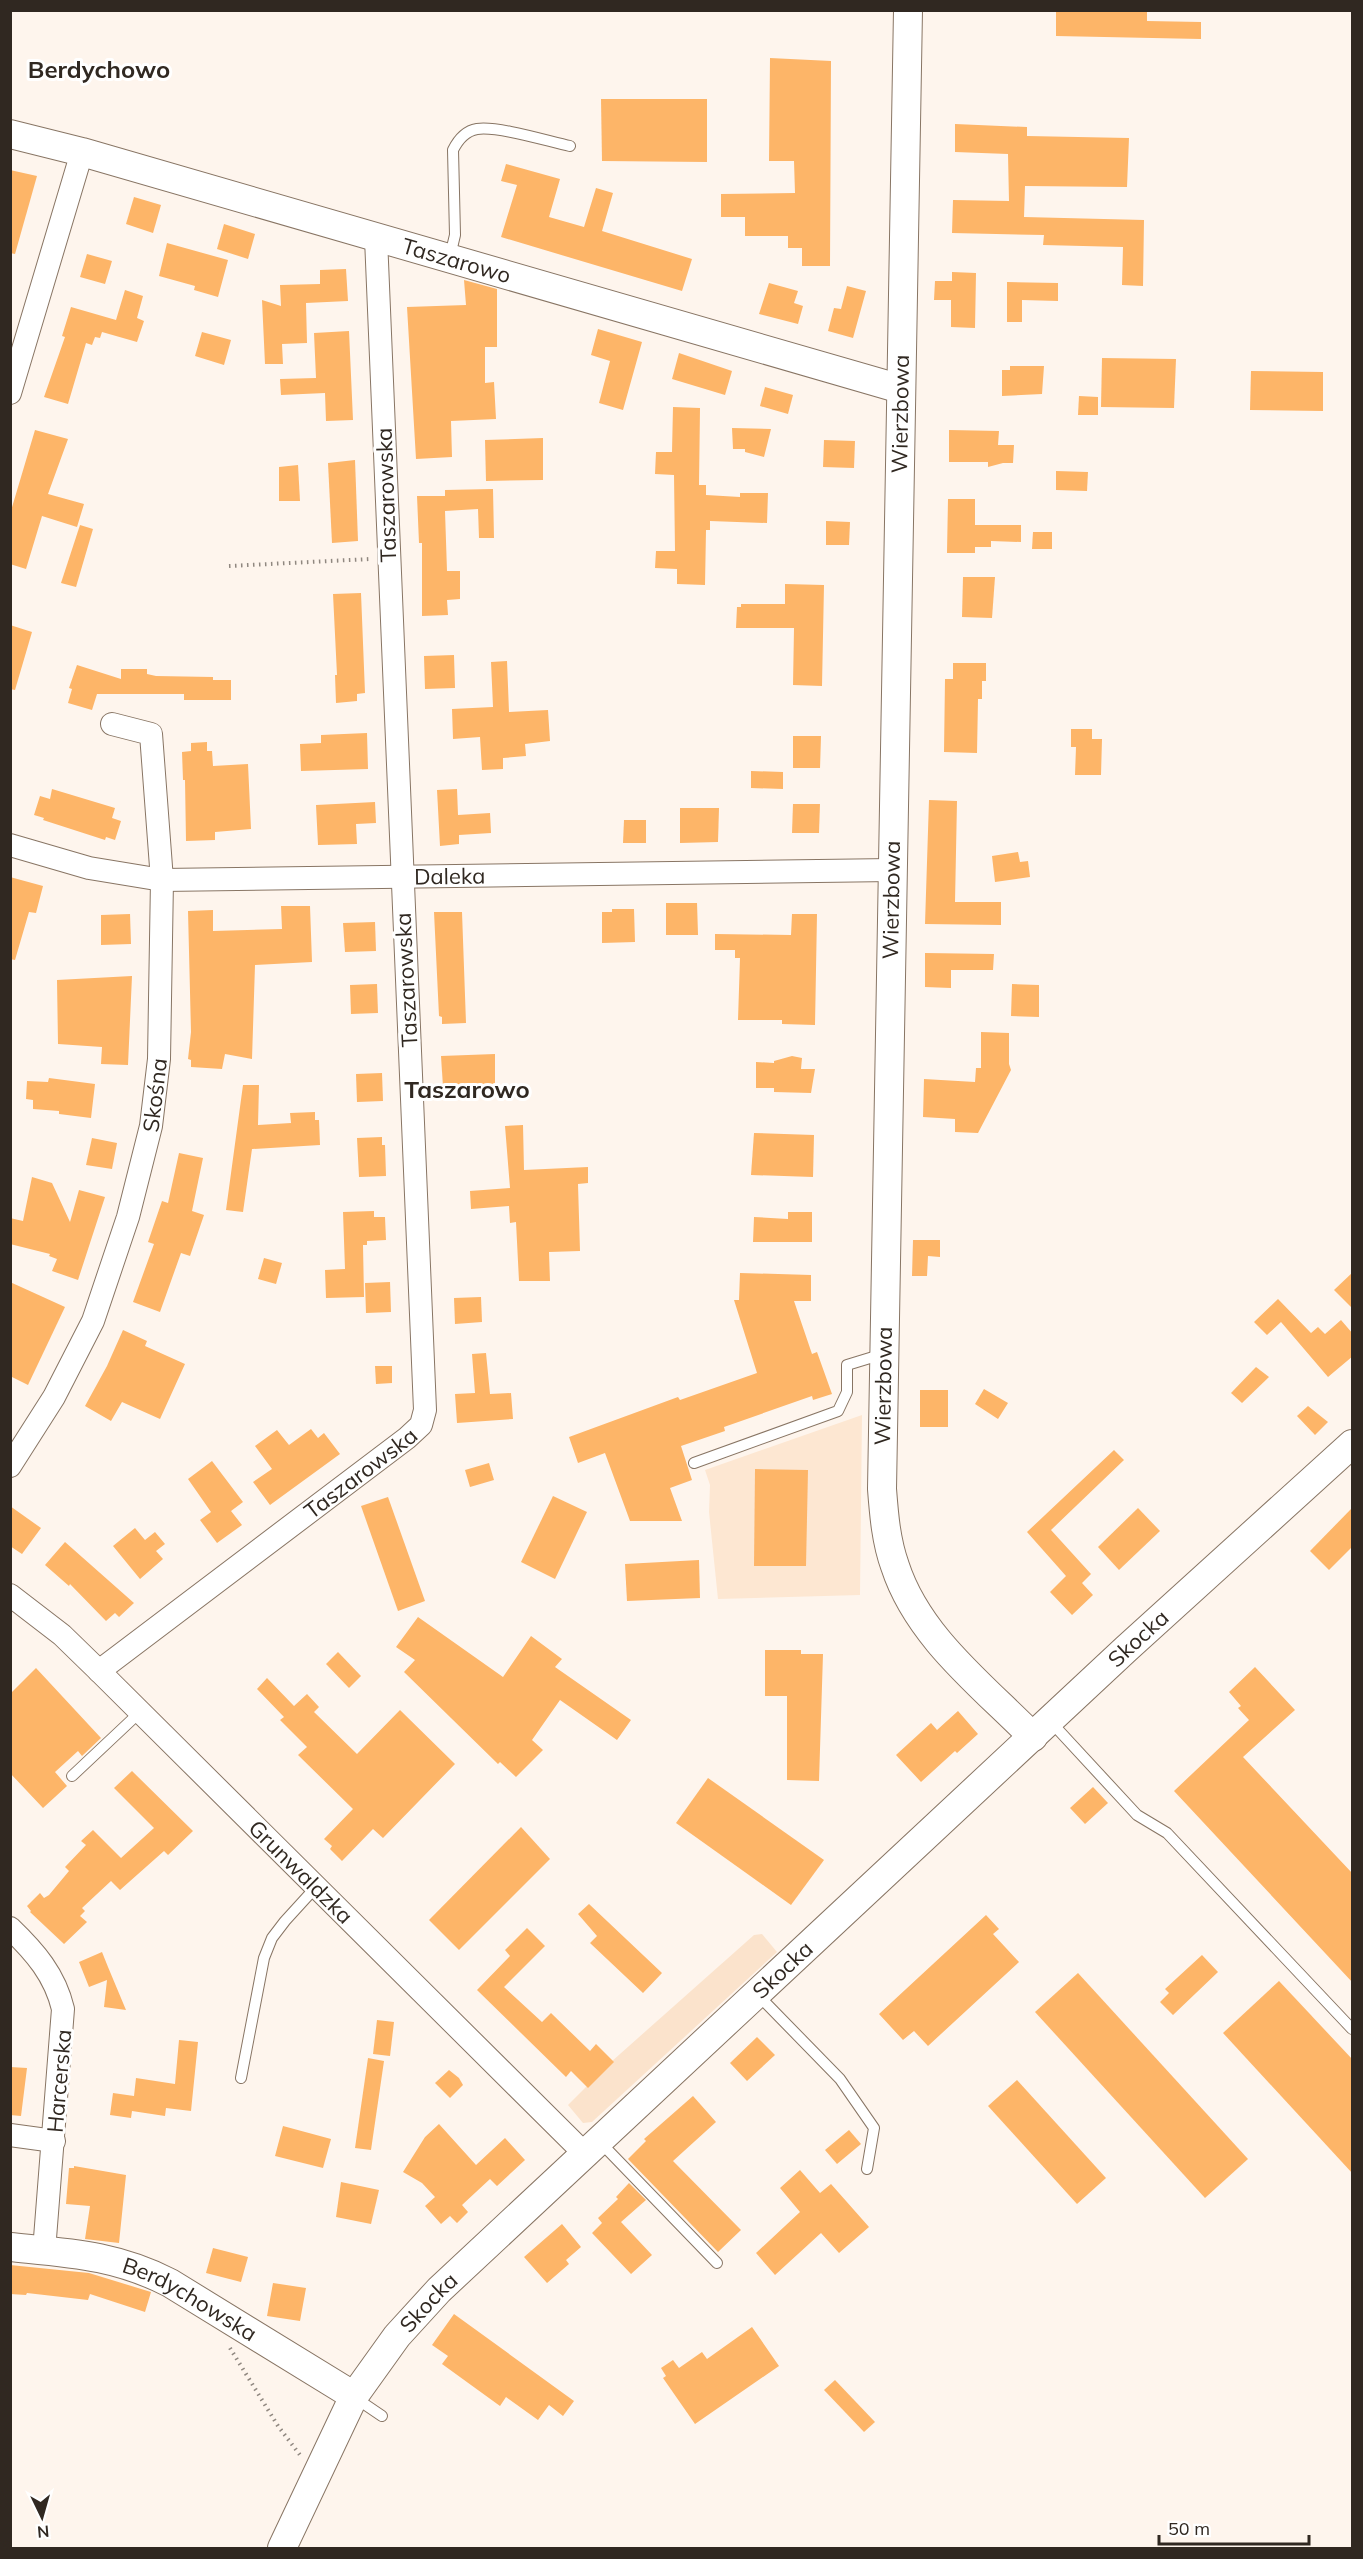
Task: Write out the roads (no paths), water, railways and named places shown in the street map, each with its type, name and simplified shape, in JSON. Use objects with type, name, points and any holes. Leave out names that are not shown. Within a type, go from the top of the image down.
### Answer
[{"type":"street","name":"Wierzbowa","points":[[908,10],[882,1489],[886,1535],[898,1576],[917,1613],[943,1647],[1041,1729]]},
{"type":"street","name":"Taszarowo","points":[[10,134],[82,152],[901,389]]},
{"type":"street","points":[[10,393],[82,152]]},
{"type":"street","name":"Taszarowska","points":[[99,1671],[398,1445],[421,1425],[425,1410],[376,238]]},
{"type":"street","name":"Skośna","points":[[10,1466],[54,1397],[93,1321],[128,1217],[151,1126],[159,1059],[162,879],[152,734],[112,724]]},
{"type":"street","name":"Daleka","points":[[10,845],[89,868],[162,879],[892,870]]},
{"type":"street","name":"Skocka","points":[[282,2548],[354,2396],[379,2358],[417,2313],[470,2259],[1041,1729],[1353,1444]]},
{"type":"street","name":"Grunwaldzka","points":[[10,1595],[62,1635],[519,2086],[592,2148]]},
{"type":"street","name":"Harcerska","points":[[10,1928],[50,1972],[59,1991],[63,2009],[44,2251]]},
{"type":"street","points":[[10,2135],[54,2141]]},
{"type":"street","name":"Berdychowska","points":[[10,2247],[116,2260],[143,2269],[170,2283],[354,2396]]},
{"type":"lane","points":[[449,259],[455,235],[453,150],[460,138],[477,129],[502,131],[570,146]]},
{"type":"lane","points":[[694,1463],[838,1412],[847,1392],[847,1365],[883,1353]]},
{"type":"lane","points":[[72,1776],[140,1713]]},
{"type":"lane","points":[[1041,1729],[1137,1815],[1167,1833],[1353,2029]]},
{"type":"lane","points":[[241,2078],[264,1958],[272,1938],[316,1887]]},
{"type":"lane","points":[[758,1994],[840,2079],[874,2128],[867,2169]]},
{"type":"lane","points":[[592,2148],[717,2263]]},
{"type":"lane","points":[[354,2396],[382,2416]]},
{"type":"district","name":"Berdychowo","points":[[99,69]]},
{"type":"district","name":"Taszarowo","points":[[467,1089]]}]
